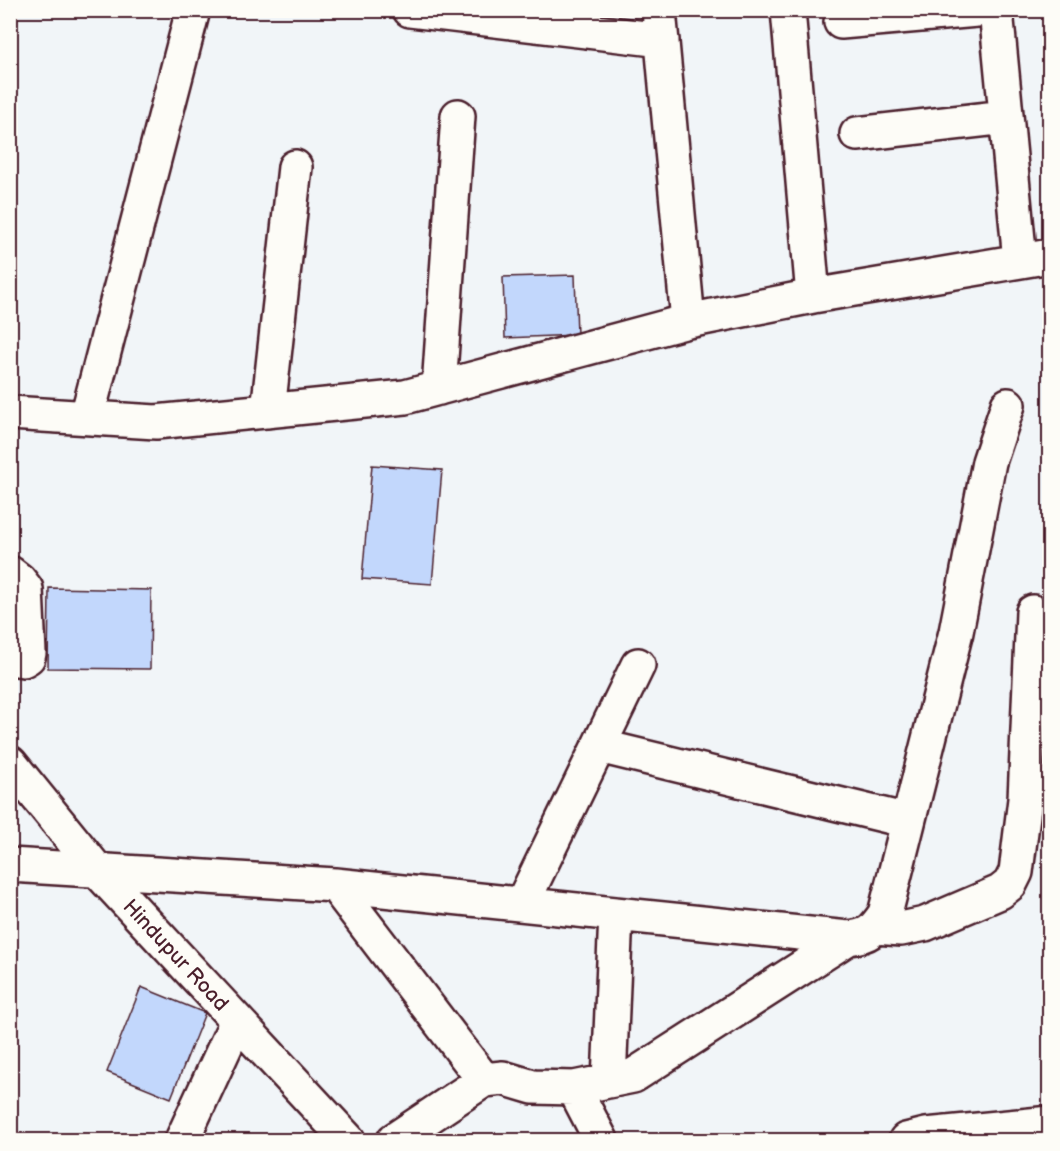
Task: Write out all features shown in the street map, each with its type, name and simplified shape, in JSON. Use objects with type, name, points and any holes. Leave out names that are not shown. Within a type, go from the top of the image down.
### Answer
[{"type":"street","points":[[87,417],[193,10]]},
{"type":"street","points":[[410,10],[661,25],[688,321]]},
{"type":"street","points":[[788,10],[813,296]]},
{"type":"street","points":[[841,22],[977,10]]},
{"type":"street","points":[[10,413],[156,422],[405,397],[688,321],[813,296],[1035,259],[1006,117],[996,10]]},
{"type":"street","points":[[440,388],[458,116]]},
{"type":"street","points":[[857,134],[1006,117]]},
{"type":"street","points":[[268,411],[295,167]]},
{"type":"street","points":[[394,1140],[484,1080],[502,1078],[533,1087],[574,1088],[633,1076],[862,932],[885,914],[956,632],[989,462],[1008,405]]},
{"type":"street","points":[[10,573],[26,589],[29,653],[23,660],[16,659],[10,650]]},
{"type":"street","points":[[10,866],[335,885],[616,914],[862,932],[901,929],[925,924],[1000,892],[1010,884],[1016,872],[1025,799],[1033,612]]},
{"type":"street","points":[[522,904],[639,665]]},
{"type":"street","points":[[599,746],[908,821]]},
{"type":"street","name":"Hindupur Road","points":[[10,763],[97,870],[348,1140]]},
{"type":"street","points":[[335,885],[484,1080]]},
{"type":"street","points":[[609,1081],[616,914]]},
{"type":"street","points":[[183,1140],[237,1021]]},
{"type":"street","points":[[574,1088],[602,1140]]},
{"type":"street","points":[[906,1140],[926,1135],[1050,1123]]},
{"type":"building","points":[[575,275],[577,335],[505,338],[503,277]]},
{"type":"building","points":[[372,465],[442,470],[432,584],[362,579]]},
{"type":"building","points":[[49,588],[151,590],[150,669],[48,668]]},
{"type":"building","points":[[141,987],[205,1013],[171,1098],[107,1072]]}]
